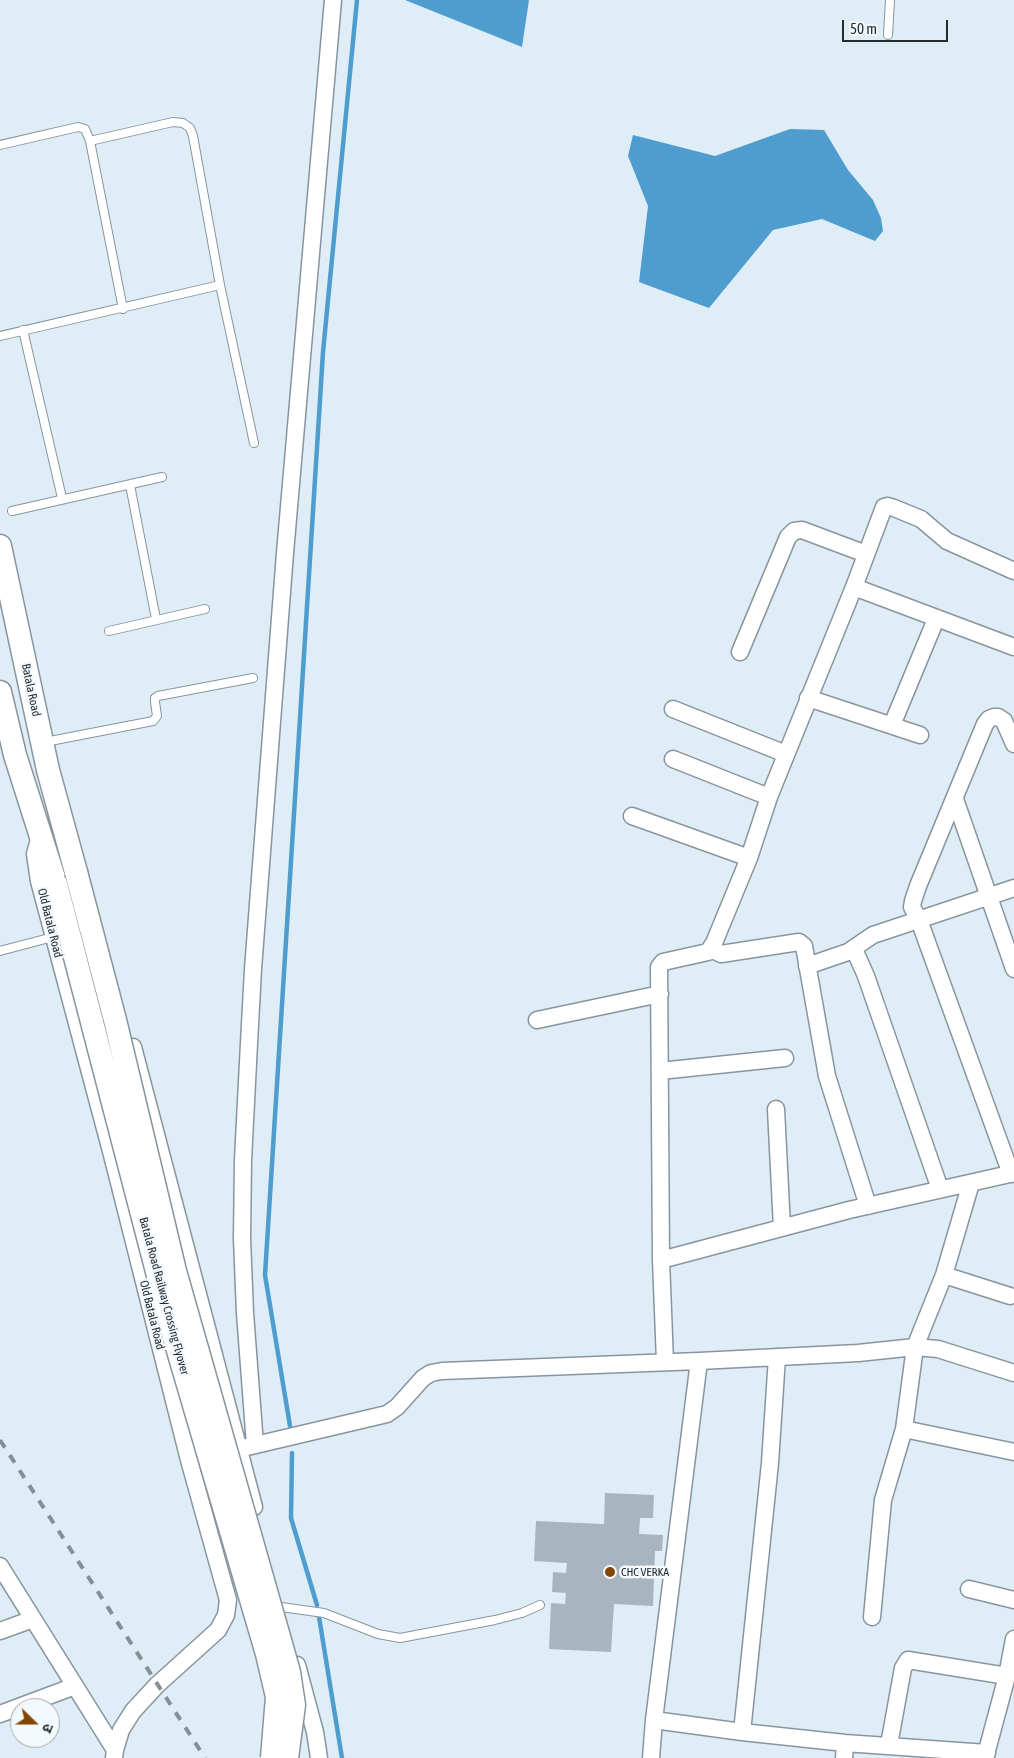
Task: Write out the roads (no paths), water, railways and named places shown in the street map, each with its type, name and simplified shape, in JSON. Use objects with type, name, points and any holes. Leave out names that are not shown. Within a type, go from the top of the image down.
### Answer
[{"type":"main road","name":"Batala Road","points":[[0,546],[43,743],[65,833]]},
{"type":"main road","points":[[0,692],[15,755],[40,834]]},
{"type":"main road","name":"Batala Road Railway Crossing Flyover","points":[[65,833],[115,1020],[175,1271],[288,1672],[294,1705],[287,1758]]},
{"type":"main road","name":"Batala Road Railway Crossing Flyover","points":[[40,834],[56,884],[174,1337],[264,1645],[277,1697],[272,1758]]},
{"type":"street","points":[[256,1445],[245,1313],[242,1239],[243,1160],[249,1043],[285,553],[333,0]]},
{"type":"street","points":[[665,1362],[661,1260],[660,994],[658,971],[663,962],[703,954],[711,949],[749,858],[768,797],[854,587],[882,509],[887,506],[921,519],[947,541],[1014,571]]},
{"type":"street","points":[[740,652],[788,537],[794,531],[802,530],[866,554]]},
{"type":"street","points":[[854,587],[1014,647]]},
{"type":"street","points":[[892,726],[936,619]]},
{"type":"street","points":[[808,698],[920,734]]},
{"type":"street","points":[[673,709],[786,754]]},
{"type":"street","points":[[661,1260],[868,1206],[1012,1173],[920,920],[912,907],[912,901],[985,724],[989,719],[998,717],[1004,721],[1014,743]]},
{"type":"street","points":[[673,759],[768,797]]},
{"type":"street","points":[[955,799],[1014,968]]},
{"type":"street","points":[[632,816],[749,858]]},
{"type":"street","points":[[65,833],[74,836],[128,1030],[238,1449],[315,1732],[319,1758]]},
{"type":"street","name":"Old Batala Road","points":[[40,834],[35,854],[39,881],[53,937],[112,1155],[189,1460],[233,1601],[218,1630],[157,1685],[133,1711],[120,1730],[114,1754]]},
{"type":"street","points":[[807,966],[854,949],[873,935],[1014,888]]},
{"type":"street","points":[[711,949],[721,954],[799,942],[804,946],[827,1076],[868,1206]]},
{"type":"street","points":[[854,949],[866,976],[940,1189]]},
{"type":"street","points":[[538,1020],[660,994]]},
{"type":"street","points":[[660,1071],[785,1058]]},
{"type":"street","points":[[776,1109],[782,1228]]},
{"type":"street","points":[[872,1616],[883,1500],[904,1429],[916,1347],[944,1275],[971,1183]]},
{"type":"street","points":[[944,1275],[1010,1296]]},
{"type":"street","points":[[189,1460],[387,1414],[397,1407],[423,1378],[431,1373],[442,1370],[699,1362],[858,1353],[916,1347],[938,1349],[1014,1373]]},
{"type":"street","points":[[742,1732],[770,1463],[777,1357]]},
{"type":"street","points":[[651,1758],[654,1720],[699,1362]]},
{"type":"street","points":[[904,1429],[1014,1452]]},
{"type":"street","points":[[0,1566],[75,1686],[114,1754]]},
{"type":"street","points":[[970,1589],[1014,1600]]},
{"type":"street","points":[[0,1631],[33,1619]]},
{"type":"street","points":[[654,1720],[742,1732],[845,1750],[889,1745],[986,1756],[1007,1676],[1014,1639]]},
{"type":"street","points":[[889,1745],[903,1668],[908,1660],[1007,1676]]},
{"type":"street","points":[[0,1714],[75,1686]]},
{"type":"lane","points":[[888,35],[890,0]]},
{"type":"lane","points":[[90,140],[173,122],[183,123],[190,128],[220,285],[254,443]]},
{"type":"lane","points":[[0,145],[78,127],[84,129],[90,140],[123,309]]},
{"type":"lane","points":[[0,336],[220,285]]},
{"type":"lane","points":[[23,330],[62,498]]},
{"type":"lane","points":[[12,510],[162,477]]},
{"type":"lane","points":[[130,485],[156,619]]},
{"type":"lane","points":[[109,631],[205,609]]},
{"type":"lane","points":[[43,743],[153,720],[157,716],[155,702],[158,696],[253,678]]},
{"type":"lane","points":[[0,951],[53,937]]},
{"type":"lane","points":[[246,1602],[324,1613],[378,1634],[400,1638],[495,1620],[522,1613],[540,1605]]},
{"type":"water","points":[[405,0],[529,0],[522,47]]},
{"type":"water","points":[[790,129],[824,130],[848,170],[873,200],[881,218],[883,231],[875,241],[822,219],[773,230],[709,308],[639,282],[648,206],[628,156],[633,135],[715,156]]},
{"type":"waterway","points":[[290,1426],[265,1275],[323,352],[357,0]]},
{"type":"waterway","points":[[292,1453],[291,1518],[317,1605]]},
{"type":"waterway","points":[[319,1617],[342,1758]]},
{"type":"railway","points":[[0,1440],[205,1758]]},
{"type":"place","name":"CHC VERKA","points":[[610,1572]]}]
